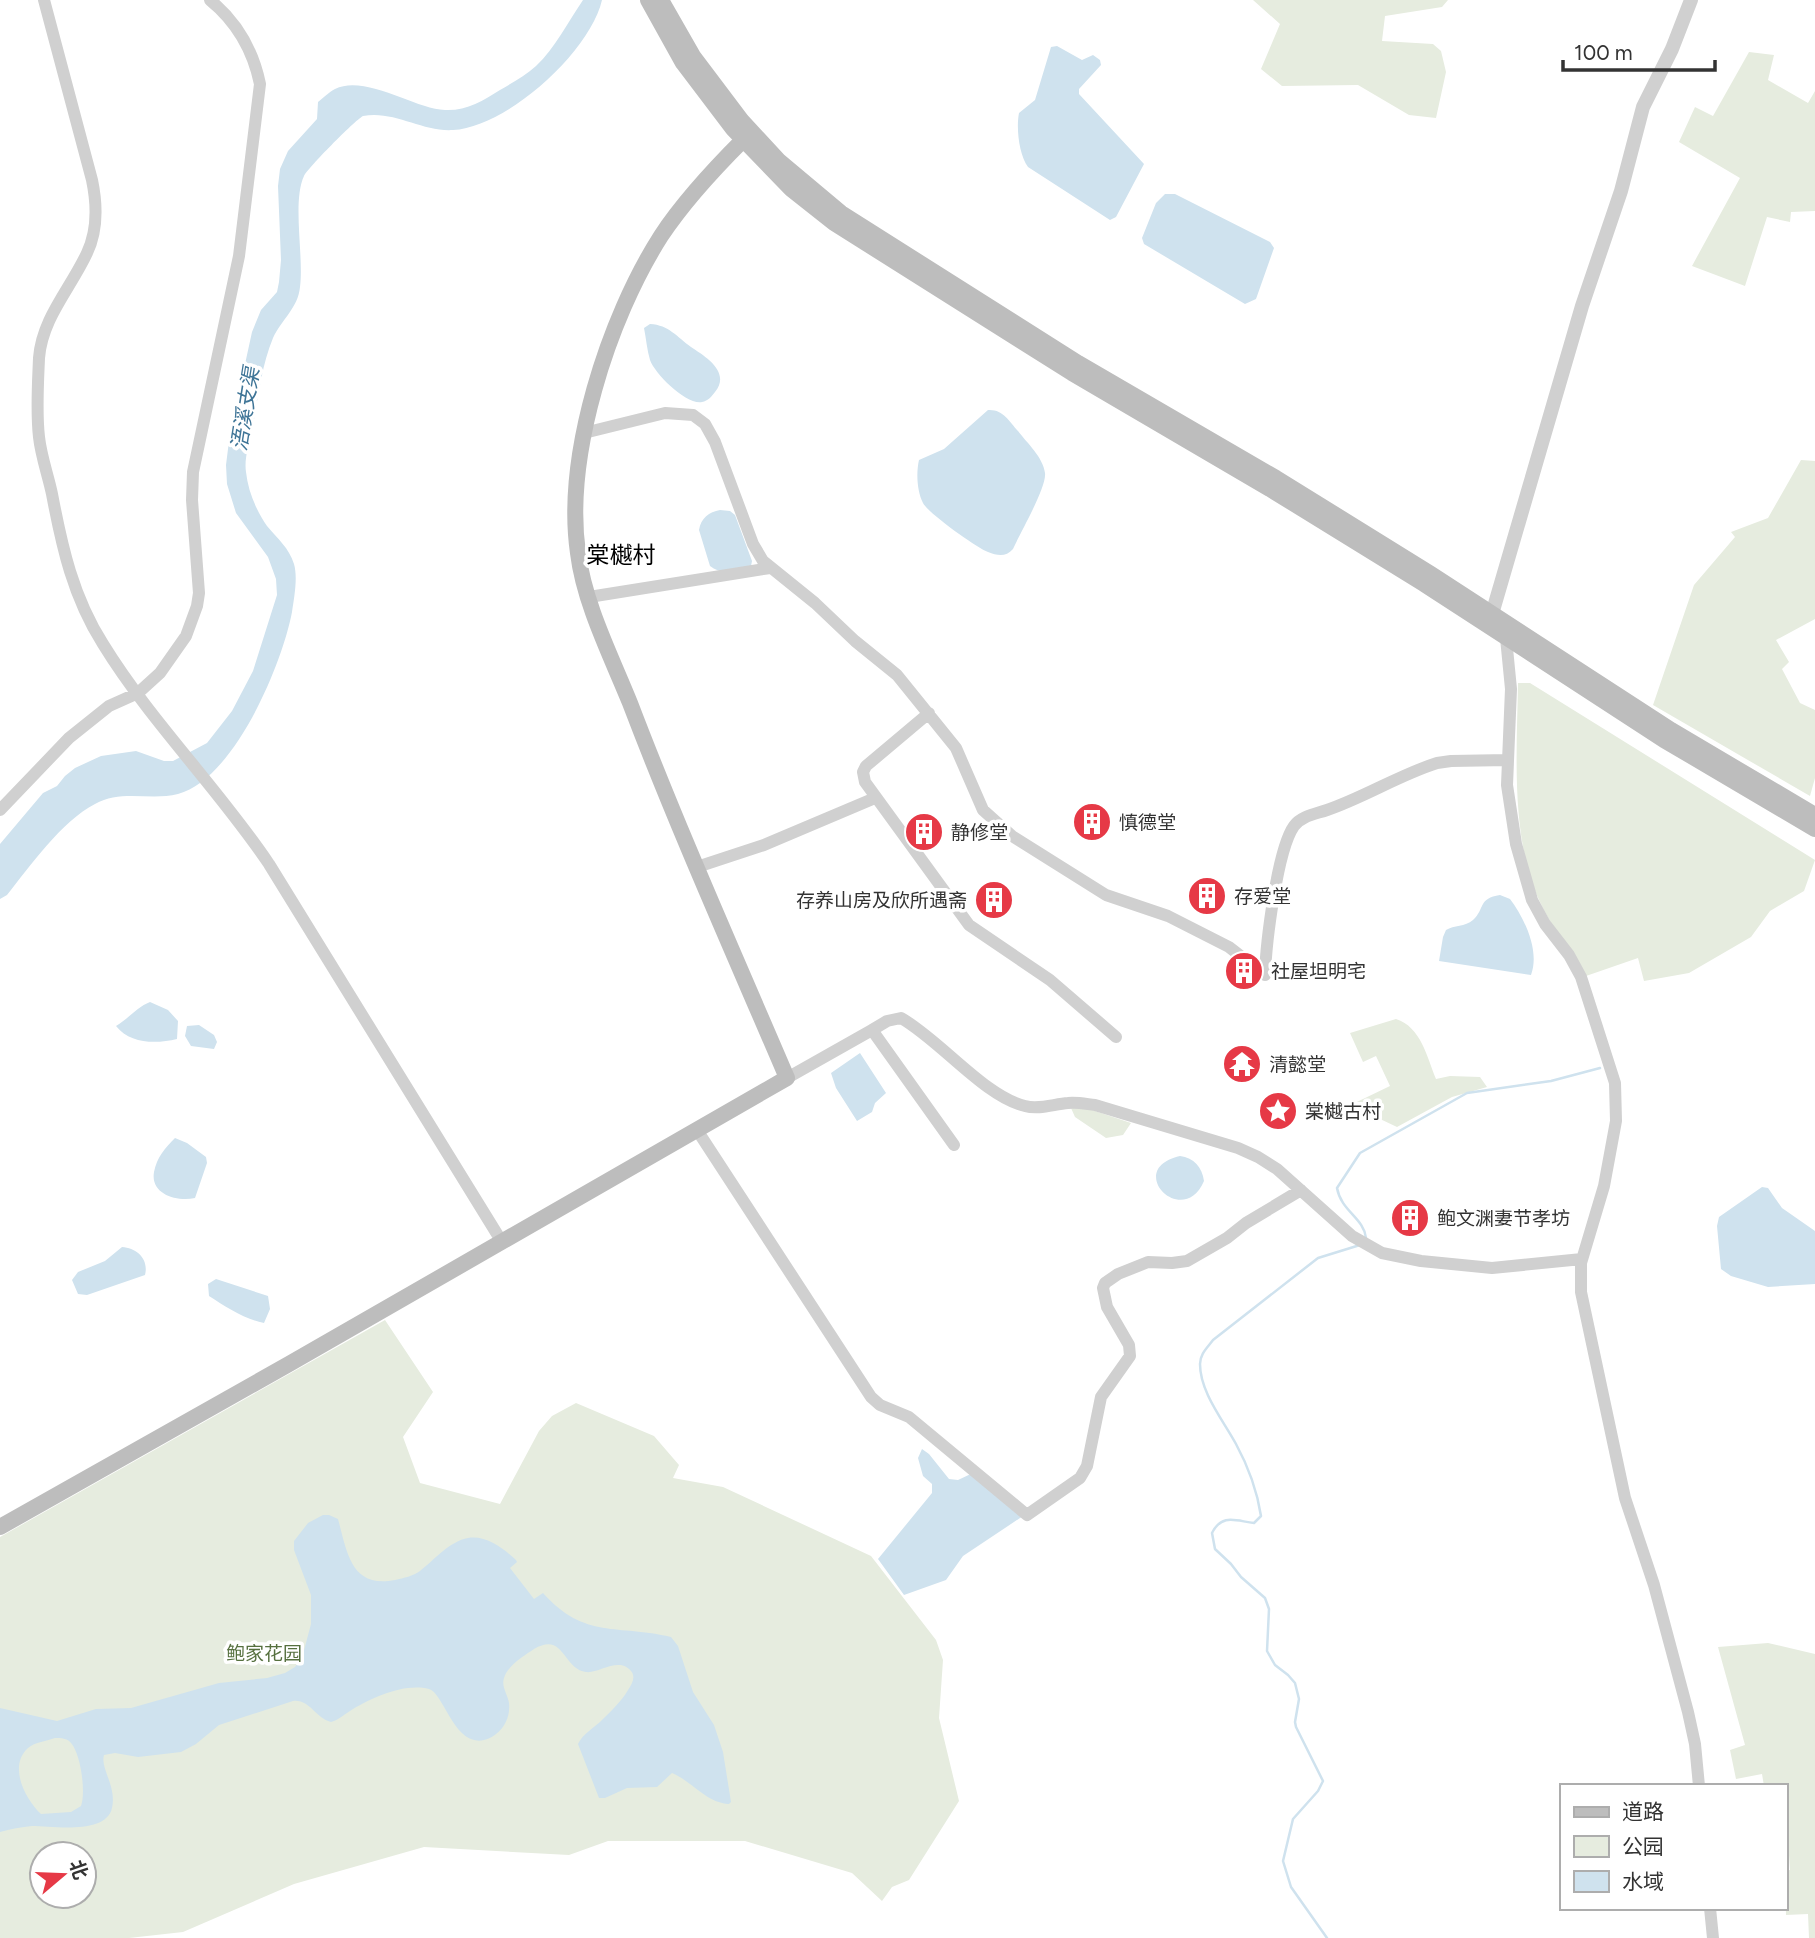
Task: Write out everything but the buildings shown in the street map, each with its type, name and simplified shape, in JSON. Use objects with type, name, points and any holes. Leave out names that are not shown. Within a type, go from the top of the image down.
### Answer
[{"type":"main road","points":[[648,0],[683,63],[743,140],[791,189],[856,238],[1072,373],[1269,489],[1664,740],[1815,829]]},
{"type":"main road","points":[[661,0],[694,56],[742,121],[789,170],[841,213],[1078,363],[1276,478],[1671,730],[1815,814]]},
{"type":"main road","points":[[0,1527],[787,1078],[648,751],[589,597],[578,556],[575,525],[584,433],[610,346],[646,263],[684,205],[743,140]]},
{"type":"street","points":[[44,0],[92,180],[96,206],[94,231],[88,253],[48,322],[41,343],[39,439],[62,548],[73,585],[101,641],[269,864],[502,1242]]},
{"type":"street","points":[[0,810],[69,738],[110,706],[138,692],[160,673],[191,627],[197,606],[199,580],[192,472],[239,256],[260,84],[256,63],[246,41],[231,20],[209,0]]},
{"type":"street","points":[[1492,614],[1582,306],[1621,191],[1643,107],[1672,49],[1691,0]]},
{"type":"street","points":[[584,433],[665,413],[693,415],[708,427],[753,544],[763,561],[897,675],[956,748],[984,810],[1012,836],[1106,895],[1168,916],[1228,947],[1265,975],[1266,951],[1282,855],[1295,824],[1303,818],[1343,805],[1437,764],[1451,761],[1508,760]]},
{"type":"street","points":[[589,597],[770,568]]},
{"type":"street","points":[[1506,638],[1511,682],[1508,760],[1511,818],[1527,887],[1545,923],[1569,955],[1581,977],[1615,1083],[1616,1121],[1604,1186],[1582,1259],[1581,1292],[1625,1498],[1654,1585],[1688,1712],[1695,1744],[1699,1784]]},
{"type":"street","points":[[929,713],[866,766],[863,775],[875,798],[969,925],[1050,980],[1116,1037]]},
{"type":"street","points":[[697,867],[764,845],[875,798]]},
{"type":"street","points":[[787,1078],[894,1018],[901,1018],[920,1029],[990,1088],[1022,1106],[1036,1108],[1073,1102],[1095,1105],[1238,1148],[1271,1164],[1362,1243],[1393,1257],[1492,1268],[1582,1259]]},
{"type":"street","points":[[872,1030],[954,1145]]},
{"type":"street","points":[[697,1130],[871,1397],[880,1405],[909,1418],[1027,1515],[1080,1478],[1087,1466],[1101,1397],[1130,1356],[1129,1345],[1107,1307],[1103,1288],[1105,1283],[1118,1274],[1148,1262],[1172,1264],[1187,1261],[1301,1190]]},
{"type":"street","points":[[1710,1910],[1713,1938]]},
{"type":"green space","points":[[1253,0],[1448,0],[1442,7],[1385,16],[1382,41],[1433,44],[1441,51],[1446,72],[1436,118],[1409,115],[1358,85],[1282,86],[1261,69],[1280,24]]},
{"type":"green space","points":[[1749,52],[1774,55],[1768,80],[1808,103],[1815,91],[1815,211],[1791,212],[1790,222],[1767,217],[1745,286],[1692,266],[1740,178],[1679,142],[1695,107],[1713,116]]},
{"type":"green space","points":[[1801,460],[1815,461],[1815,619],[1776,640],[1789,662],[1782,669],[1800,703],[1815,710],[1815,778],[1810,796],[1653,705],[1694,585],[1735,537],[1731,532],[1768,518]]},
{"type":"green space","points":[[1518,683],[1530,683],[1815,860],[1804,891],[1770,911],[1751,937],[1689,973],[1644,981],[1638,958],[1586,976],[1556,931],[1530,877],[1517,794]]},
{"type":"green space","points":[[1396,1019],[1405,1023],[1417,1036],[1436,1079],[1450,1076],[1480,1077],[1487,1087],[1452,1097],[1397,1127],[1361,1110],[1339,1118],[1336,1112],[1390,1086],[1376,1056],[1363,1062],[1350,1033]]},
{"type":"green space","points":[[1071,1108],[1089,1109],[1131,1123],[1123,1135],[1106,1138],[1075,1117]]},
{"type":"green space","name":"鲍家花园","points":[[385,1320],[433,1392],[403,1437],[420,1483],[500,1504],[539,1431],[552,1416],[576,1403],[654,1436],[679,1465],[673,1478],[723,1487],[871,1556],[936,1640],[943,1660],[939,1718],[959,1801],[909,1880],[892,1887],[882,1901],[852,1873],[745,1841],[608,1841],[569,1855],[424,1847],[294,1884],[183,1932],[129,1938],[0,1938],[0,1537]]},
{"type":"green space","points":[[1768,1643],[1815,1654],[1815,1938],[1809,1938],[1808,1914],[1786,1915],[1787,1871],[1790,1870],[1787,1784],[1764,1784],[1762,1774],[1736,1779],[1730,1750],[1745,1745],[1718,1647]]},
{"type":"water","name":"浯溪支渠","points":[[583,0],[602,0],[581,42],[564,63],[521,101],[474,126],[453,130],[430,128],[386,116],[363,116],[304,176],[299,200],[299,294],[269,349],[246,462],[249,486],[256,507],[267,526],[289,553],[295,570],[292,612],[278,661],[236,744],[218,767],[199,784],[178,794],[115,797],[95,804],[59,833],[7,895],[0,899],[0,844],[43,793],[57,786],[75,768],[101,756],[136,751],[164,761],[173,761],[207,743],[232,711],[253,671],[277,595],[276,579],[268,557],[236,513],[227,484],[226,465],[230,433],[252,332],[261,310],[277,292],[279,282],[280,169],[288,151],[317,119],[318,102],[333,90],[361,86],[445,110],[474,104],[536,66],[555,43]]},
{"type":"water","points":[[1057,46],[1082,60],[1093,55],[1100,60],[1101,65],[1079,89],[1079,94],[1144,164],[1116,217],[1110,220],[1028,167],[1022,156],[1018,134],[1019,113],[1035,100],[1051,47]]},
{"type":"water","points":[[1165,194],[1175,194],[1270,242],[1274,248],[1256,299],[1245,304],[1144,244],[1142,238],[1156,203]]},
{"type":"water","points":[[650,324],[672,332],[715,366],[720,378],[719,385],[708,399],[695,402],[688,399],[658,373],[650,360],[644,328]]},
{"type":"water","points":[[988,410],[998,411],[1009,420],[1038,456],[1045,473],[1038,499],[1013,549],[1002,555],[982,549],[953,530],[927,508],[919,493],[919,460],[944,449]]},
{"type":"water","points":[[720,510],[730,511],[735,515],[752,561],[751,566],[720,571],[710,566],[699,530],[706,516]]},
{"type":"water","points":[[1500,895],[1510,899],[1530,936],[1534,956],[1531,975],[1439,961],[1446,930],[1470,922],[1477,916],[1485,901]]},
{"type":"water","points":[[150,1002],[168,1010],[178,1021],[177,1039],[144,1041],[128,1036],[116,1026]]},
{"type":"water","points":[[199,1025],[214,1035],[217,1042],[214,1049],[191,1046],[185,1036],[187,1026]]},
{"type":"water","points":[[860,1053],[886,1093],[875,1103],[872,1112],[857,1121],[836,1088],[831,1073]]},
{"type":"water","points":[[175,1138],[206,1157],[207,1163],[195,1198],[181,1199],[167,1195],[156,1186],[154,1180],[159,1157]]},
{"type":"water","points":[[1180,1156],[1196,1164],[1204,1181],[1195,1195],[1183,1200],[1172,1198],[1163,1192],[1157,1183],[1157,1172],[1164,1163]]},
{"type":"water","points":[[1762,1187],[1768,1188],[1782,1208],[1815,1231],[1815,1284],[1768,1287],[1731,1276],[1721,1269],[1717,1226],[1719,1217]]},
{"type":"water","points":[[122,1247],[141,1255],[146,1269],[145,1275],[87,1295],[78,1294],[72,1280],[78,1272],[105,1261]]},
{"type":"water","points":[[216,1279],[268,1296],[270,1309],[264,1323],[242,1316],[209,1296],[208,1284]]},
{"type":"water","points":[[922,1449],[949,1479],[958,1480],[975,1472],[1023,1516],[963,1556],[946,1580],[904,1595],[878,1559],[932,1493],[932,1484],[923,1476],[918,1458]]},
{"type":"water","points":[[323,1515],[338,1519],[353,1565],[369,1579],[380,1581],[405,1578],[420,1571],[461,1540],[488,1540],[516,1560],[510,1568],[534,1599],[543,1593],[558,1608],[588,1624],[671,1637],[678,1646],[693,1692],[714,1725],[723,1752],[731,1802],[729,1804],[713,1800],[672,1773],[657,1787],[627,1788],[599,1798],[578,1744],[622,1699],[632,1683],[632,1673],[621,1665],[586,1672],[572,1665],[558,1648],[544,1645],[521,1658],[506,1674],[503,1685],[509,1703],[508,1715],[499,1731],[490,1738],[474,1740],[465,1736],[429,1689],[410,1688],[390,1692],[361,1704],[331,1722],[304,1703],[293,1701],[219,1725],[196,1744],[181,1752],[138,1757],[115,1753],[104,1755],[104,1766],[113,1800],[108,1817],[100,1822],[90,1826],[32,1826],[0,1832],[0,1708],[57,1721],[96,1709],[131,1708],[219,1683],[267,1678],[295,1667],[302,1658],[311,1624],[311,1595],[294,1550],[294,1541],[308,1523]],"holes":[[[55,1738],[69,1741],[75,1748],[82,1774],[81,1806],[71,1812],[41,1814],[29,1800],[21,1782],[19,1764],[28,1748]]]},
{"type":"waterway","points":[[1366,1238],[1361,1225],[1343,1203],[1337,1188],[1360,1153],[1467,1093],[1551,1081],[1600,1068]]},
{"type":"waterway","points":[[1327,1938],[1291,1887],[1283,1861],[1293,1819],[1318,1791],[1323,1781],[1296,1727],[1299,1699],[1295,1683],[1275,1665],[1267,1651],[1269,1609],[1265,1598],[1215,1549],[1212,1533],[1220,1523],[1230,1520],[1254,1523],[1261,1516],[1248,1470],[1204,1385],[1200,1360],[1213,1340],[1318,1258],[1360,1245]]},
{"type":"place","name":"慎德堂","points":[[1092,822]]},
{"type":"place","name":"静修堂","points":[[924,832]]},
{"type":"place","name":"存爱堂","points":[[1207,896]]},
{"type":"place","name":"存养山房及欣所遇斋","points":[[994,900]]},
{"type":"place","name":"社屋坦明宅","points":[[1244,971]]},
{"type":"place","name":"清懿堂","points":[[1242,1064]]},
{"type":"place","name":"棠樾古村","points":[[1278,1111]]},
{"type":"place","name":"鲍文渊妻节孝坊","points":[[1410,1218]]},
{"type":"district","name":"棠樾村","points":[[621,555]]}]
